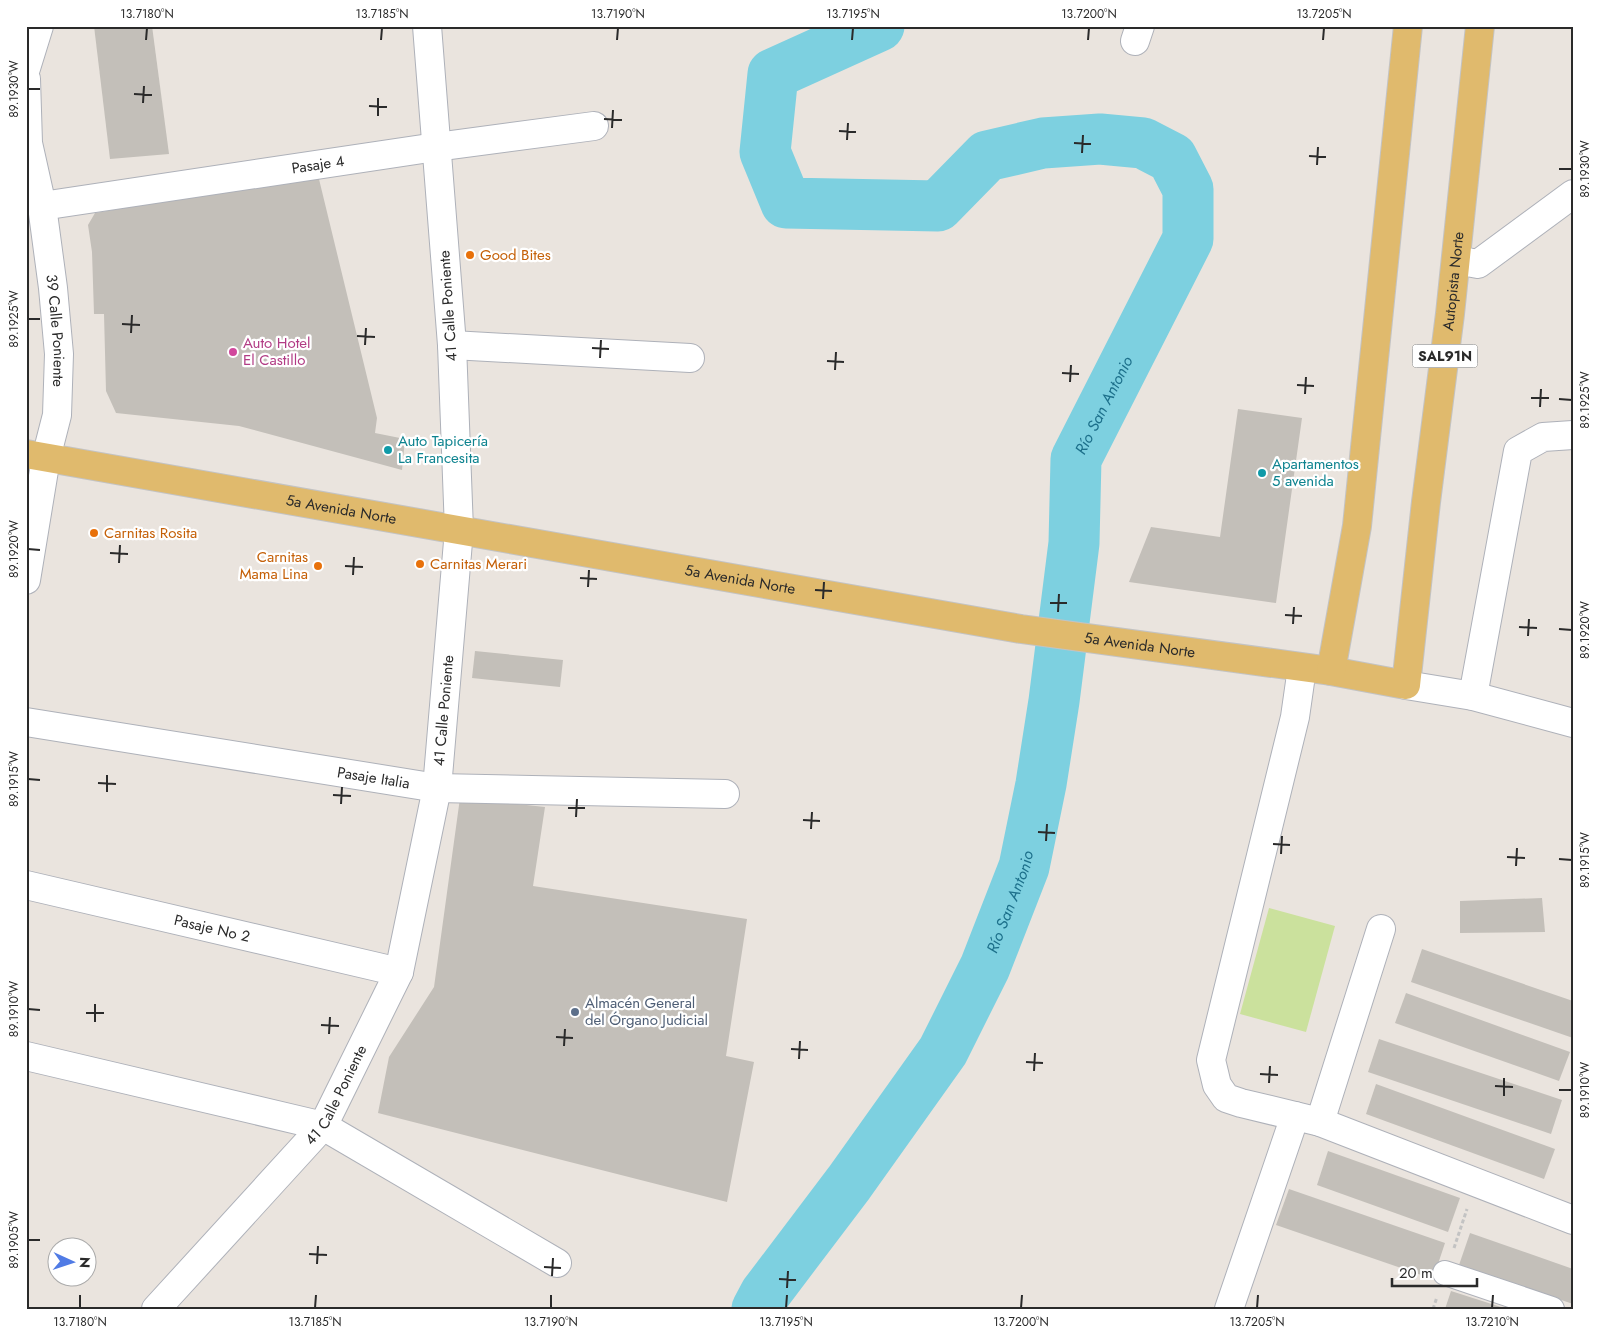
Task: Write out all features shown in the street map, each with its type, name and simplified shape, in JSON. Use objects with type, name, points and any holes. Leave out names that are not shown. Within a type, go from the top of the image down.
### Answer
[{"type":"main road","points":[[1331,671],[1357,526],[1408,26]]},
{"type":"main road","name":"Autopista Norte","points":[[1406,685],[1426,502],[1456,260],[1480,26]]},
{"type":"main road","name":"5a Avenida Norte","points":[[36,456],[1021,629],[1331,671],[1406,685]]},
{"type":"street","points":[[26,68],[39,26]]},
{"type":"street","name":"41 Calle Poniente","points":[[156,1309],[323,1126],[400,972],[437,788],[459,530],[452,345],[427,26]]},
{"type":"street","name":"39 Calle Poniente","points":[[26,79],[28,143],[42,206],[53,288],[59,354],[57,415],[36,456],[26,580]]},
{"type":"street","name":"Pasaje 4","points":[[42,206],[436,147],[594,126]]},
{"type":"street","points":[[1456,260],[1478,264],[1573,194]]},
{"type":"street","points":[[452,345],[690,358]]},
{"type":"street","points":[[1473,696],[1518,451],[1543,437],[1573,435]]},
{"type":"street","points":[[1302,668],[1295,717],[1211,1060],[1217,1085],[1226,1098],[1307,1119],[1573,1220]]},
{"type":"street","name":"5a Avenida Norte","points":[[1406,685],[1473,696],[1573,723]]},
{"type":"street","name":"Pasaje Italia","points":[[26,722],[437,788],[725,794]]},
{"type":"street","name":"Pasaje No 2","points":[[26,885],[400,972]]},
{"type":"street","points":[[1229,1309],[1307,1119],[1381,929]]},
{"type":"street","points":[[26,1056],[323,1126],[557,1263]]},
{"type":"street","points":[[1445,1272],[1552,1309]]},
{"type":"path","points":[[1433,1309],[1476,1182]]},
{"type":"green space","points":[[1269,908],[1335,926],[1306,1032],[1240,1014]]},
{"type":"building","points":[[94,26],[152,26],[169,154],[110,159]]},
{"type":"building","name":"Auto Hotel El Castillo","points":[[318,175],[377,418],[375,433],[405,439],[402,470],[239,426],[116,413],[106,391],[104,314],[94,314],[92,252],[88,225],[95,213]]},
{"type":"building","name":"Apartamentos 5 avenida","points":[[1238,409],[1302,418],[1276,603],[1129,582],[1151,527],[1220,537]]},
{"type":"building","points":[[475,651],[563,660],[560,687],[472,678]]},
{"type":"building","name":"Almacén General del Órgano Judicial","points":[[460,798],[545,807],[533,886],[747,919],[726,1056],[754,1062],[727,1202],[378,1113],[389,1057],[434,987]]},
{"type":"building","points":[[1542,898],[1545,932],[1460,933],[1460,901]]},
{"type":"building","points":[[1422,949],[1573,1001],[1573,1038],[1411,982]]},
{"type":"building","points":[[1406,993],[1570,1052],[1559,1081],[1395,1023]]},
{"type":"building","points":[[1379,1039],[1562,1100],[1551,1134],[1368,1072]]},
{"type":"building","points":[[1376,1084],[1555,1149],[1544,1179],[1366,1114]]},
{"type":"building","points":[[1328,1151],[1460,1198],[1448,1232],[1317,1185]]},
{"type":"building","points":[[1289,1189],[1445,1243],[1433,1279],[1276,1225]]},
{"type":"building","points":[[1470,1233],[1573,1269],[1573,1304],[1459,1265]]},
{"type":"building","points":[[1451,1291],[1504,1308],[1504,1309],[1445,1309]]},
{"type":"waterway","name":"Río San Antonio","points":[[757,1309],[765,1294],[849,1183],[943,1051],[985,967],[1024,867],[1041,784],[1054,701],[1074,543],[1076,459],[1188,239],[1188,189],[1172,158],[1143,143],[1100,139],[1043,143],[987,156],[938,206],[786,203],[765,152],[773,74],[879,26]]},
{"type":"place","name":"Good Bites","points":[[470,255]]},
{"type":"place","name":"Auto Hotel El Castillo","points":[[233,352]]},
{"type":"place","name":"Auto Tapicería La Francesita","points":[[388,450]]},
{"type":"place","name":"Apartamentos 5 avenida","points":[[1262,473]]},
{"type":"place","name":"Carnitas Rosita","points":[[94,533]]},
{"type":"place","name":"Carnitas Merari","points":[[420,564]]},
{"type":"place","name":"Carnitas Mama Lina","points":[[318,566]]},
{"type":"place","name":"Almacén General del Órgano Judicial","points":[[575,1012]]}]
